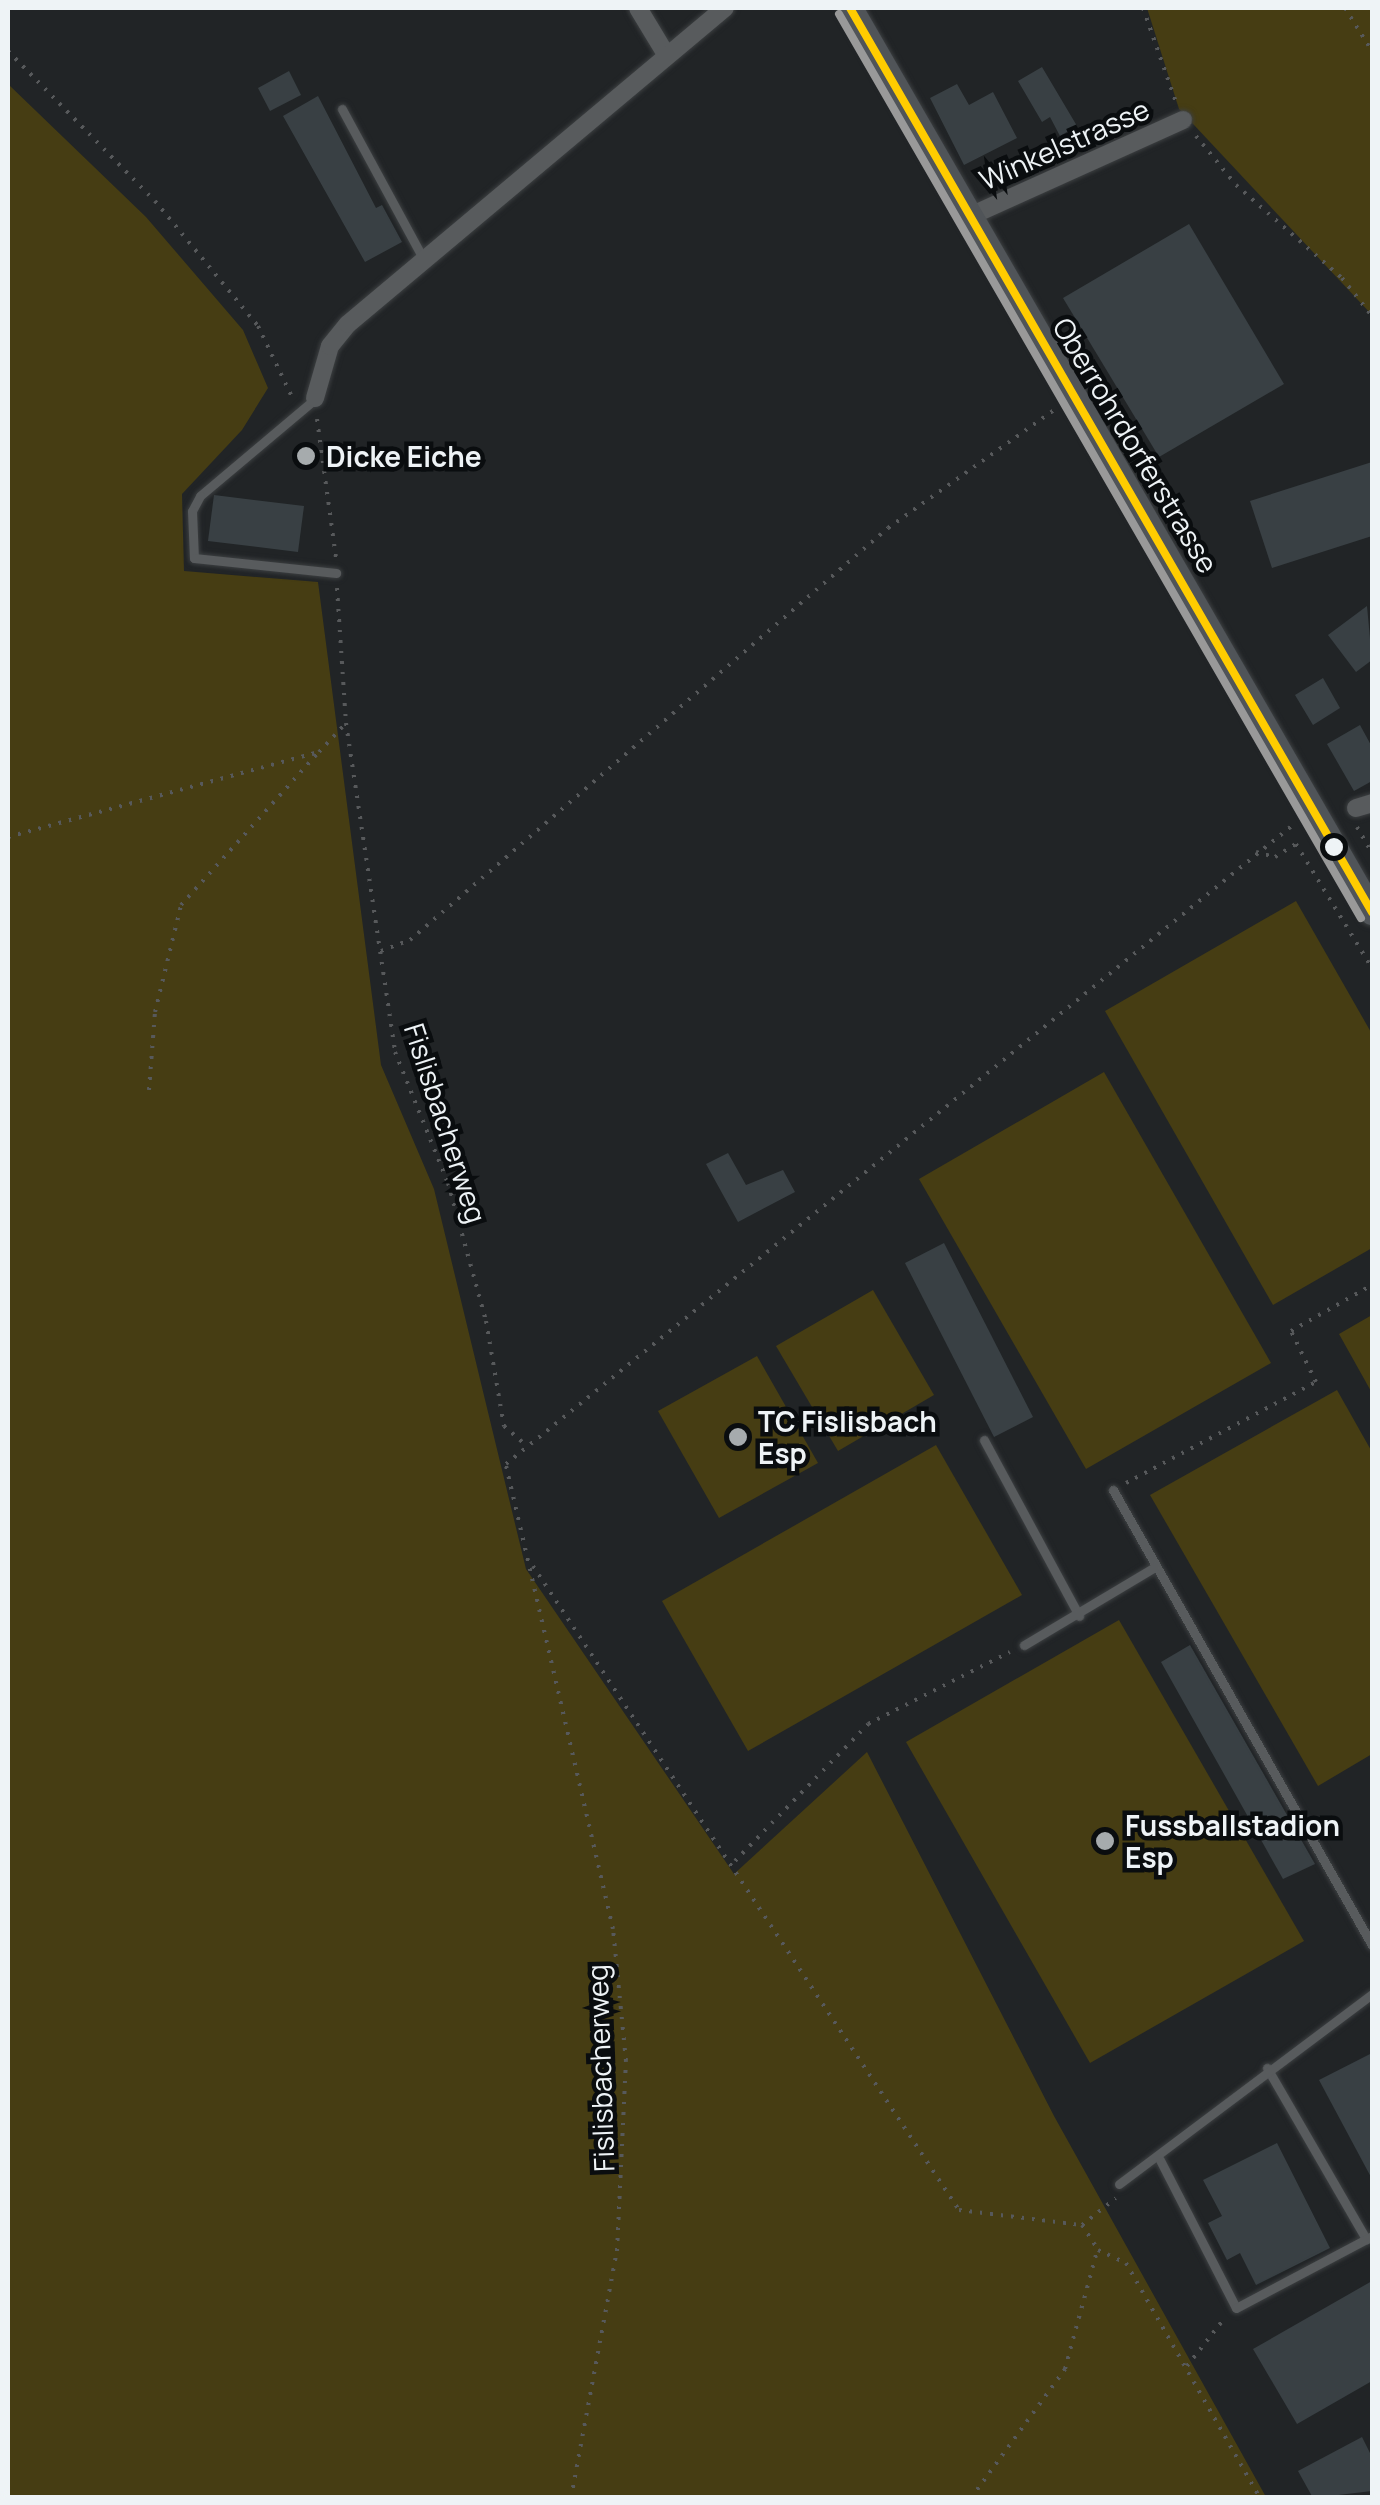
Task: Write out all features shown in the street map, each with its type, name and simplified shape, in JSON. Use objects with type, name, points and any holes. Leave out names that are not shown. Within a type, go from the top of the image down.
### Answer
[{"type":"main road","name":"Oberrohrdorferstrasse","points":[[850,8],[1372,912]]},
{"type":"street","points":[[638,8],[667,56]]},
{"type":"street","points":[[315,398],[330,346],[424,260],[725,8]]},
{"type":"street","name":"Winkelstrasse","points":[[968,218],[1183,120]]},
{"type":"lane","points":[[342,108],[424,260]]},
{"type":"lane","points":[[315,398],[200,496],[192,512],[194,558],[336,572]]},
{"type":"lane","points":[[984,1440],[1079,1616]]},
{"type":"lane","points":[[1114,1490],[1372,1945]]},
{"type":"lane","points":[[1024,1645],[1079,1616],[1155,1567]]},
{"type":"lane","points":[[1119,2184],[1160,2160],[1268,2068],[1372,1994]]},
{"type":"lane","points":[[1160,2160],[1236,2308],[1369,2237],[1268,2068]]},
{"type":"path","points":[[1142,8],[1183,120],[1236,186],[1342,278],[1372,316]]},
{"type":"path","points":[[1346,8],[1372,51]]},
{"type":"path","points":[[8,51],[155,201],[258,326],[299,412]]},
{"type":"path","points":[[380,951],[410,940],[888,528],[1074,396]]},
{"type":"path","points":[[319,432],[326,476]]},
{"type":"path","name":"Fislisbacherweg","points":[[342,681],[396,1052],[453,1200],[486,1321],[504,1426],[527,1446],[506,1464],[612,1929],[626,2061],[617,2251],[571,2498]]},
{"type":"path","points":[[149,1090],[155,1012],[181,906],[346,723]]},
{"type":"path","points":[[8,837],[319,752]]},
{"type":"path","points":[[527,1446],[1256,852],[1314,809]]},
{"type":"path","points":[[1361,811],[1372,853]]},
{"type":"path","points":[[1256,852],[1275,857],[1296,844],[1372,969]]},
{"type":"path","points":[[1114,1490],[1316,1382],[1292,1331],[1372,1285]]},
{"type":"path","points":[[531,1562],[734,1862],[959,2210],[1082,2225],[1115,2204],[1119,2184]]},
{"type":"path","points":[[734,1862],[868,1724],[1024,1645]]},
{"type":"path","points":[[1082,2225],[1098,2250],[1126,2263],[1260,2498]]},
{"type":"path","points":[[971,2498],[1065,2369],[1098,2250]]},
{"type":"path","points":[[1187,2366],[1236,2308]]},
{"type":"shaded area","points":[[1147,8],[1372,8],[1372,315],[1179,109]]},
{"type":"shaded area","points":[[8,84],[146,217],[243,330],[268,388],[242,430],[182,494],[184,571],[318,582],[381,1065],[434,1189],[526,1569],[734,1874],[867,1752],[1054,2116],[1266,2497],[8,2497]]},
{"type":"shaded area","points":[[1296,901],[1372,1034],[1372,1248],[1273,1305],[1105,1011]]},
{"type":"shaded area","points":[[1104,1072],[1271,1363],[1086,1469],[919,1179]]},
{"type":"shaded area","name":"TC Fislisbach Esp","points":[[873,1290],[934,1395],[838,1451],[776,1346]]},
{"type":"shaded area","points":[[1372,1315],[1372,1393],[1339,1334]]},
{"type":"shaded area","name":"TC Fislisbach Esp","points":[[757,1356],[818,1463],[719,1518],[658,1411]]},
{"type":"shaded area","points":[[1337,1390],[1372,1452],[1372,1754],[1318,1786],[1150,1495]]},
{"type":"shaded area","points":[[936,1445],[1022,1595],[748,1751],[662,1601]]},
{"type":"shaded area","name":"Fussballstadion Esp","points":[[1119,1620],[1304,1941],[1090,2063],[906,1742]]},
{"type":"building","points":[[1042,67],[1077,126],[1060,136],[1050,117],[1042,122],[1018,81]]},
{"type":"building","points":[[289,71],[301,95],[270,111],[258,88]]},
{"type":"building","points":[[957,84],[969,105],[993,92],[1017,138],[964,165],[930,98]]},
{"type":"building","points":[[318,96],[376,208],[382,205],[402,242],[365,262],[283,116]]},
{"type":"building","points":[[1189,224],[1284,384],[1159,457],[1063,298]]},
{"type":"building","points":[[1372,462],[1372,536],[1272,568],[1250,501]]},
{"type":"building","points":[[214,495],[304,506],[298,552],[208,541]]},
{"type":"building","points":[[1367,606],[1372,660],[1356,672],[1328,635]]},
{"type":"building","points":[[1323,678],[1340,708],[1313,725],[1295,695]]},
{"type":"building","points":[[1360,725],[1372,747],[1372,781],[1354,791],[1327,744]]},
{"type":"building","points":[[728,1153],[746,1185],[783,1170],[795,1192],[738,1222],[706,1164]]},
{"type":"building","name":"TC Fislisbach Esp","points":[[944,1243],[1033,1417],[994,1437],[905,1263]]},
{"type":"building","points":[[1190,1645],[1315,1864],[1283,1879],[1161,1662]]},
{"type":"building","points":[[1372,2053],[1372,2179],[1319,2080]]},
{"type":"building","points":[[1277,2143],[1330,2248],[1256,2285],[1240,2253],[1227,2260],[1208,2223],[1222,2216],[1203,2180]]},
{"type":"building","points":[[1372,2281],[1372,2381],[1297,2424],[1253,2349]]},
{"type":"building","points":[[1362,2437],[1372,2457],[1372,2491],[1313,2498],[1298,2471]]},
{"type":"transit line","points":[[850,8],[1372,912]]},
{"type":"transit line","points":[[839,14],[1361,918]]},
{"type":"place","name":"Dicke Eiche","points":[[306,456]]},
{"type":"place","name":"TC Fislisbach Esp","points":[[738,1437]]},
{"type":"place","name":"Fussballstadion Esp","points":[[1105,1841]]}]
